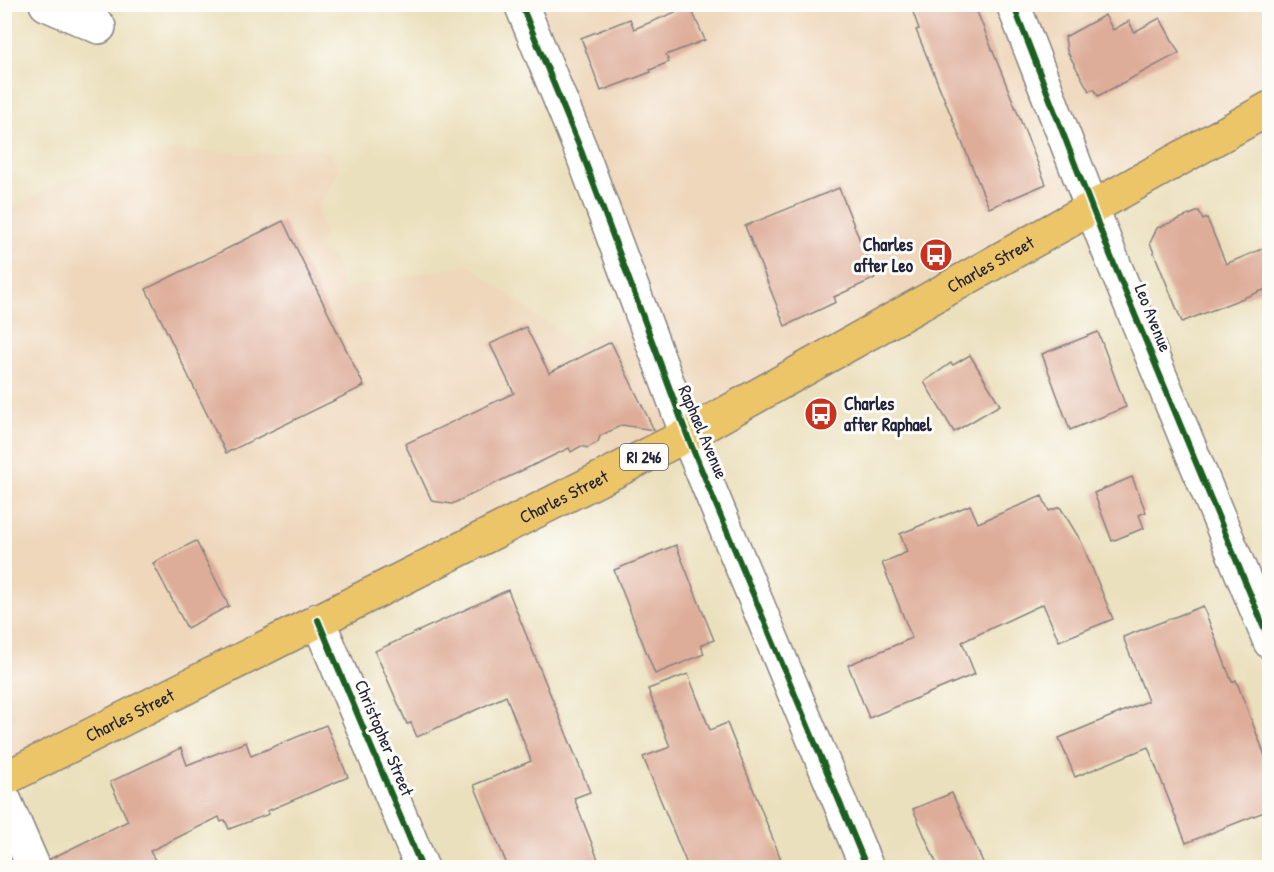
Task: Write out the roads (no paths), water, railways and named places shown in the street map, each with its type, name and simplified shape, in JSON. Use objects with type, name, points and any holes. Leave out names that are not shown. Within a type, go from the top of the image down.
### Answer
[{"type":"main road","name":"Charles Street","points":[[4,779],[687,435],[1269,108]]},
{"type":"street","points":[[46,4],[99,27]]},
{"type":"street","name":"Raphael Avenue","points":[[521,4],[582,153],[687,435],[867,867]]},
{"type":"street","name":"Leo Avenue","points":[[1013,4],[1269,642]]},
{"type":"street","name":"Christopher Street","points":[[318,621],[422,867]]},
{"type":"street","points":[[4,799],[34,867]]},
{"type":"place","name":"Charles after Leo","points":[[936,255]]},
{"type":"place","name":"Charles after Raphael","points":[[821,414]]}]
